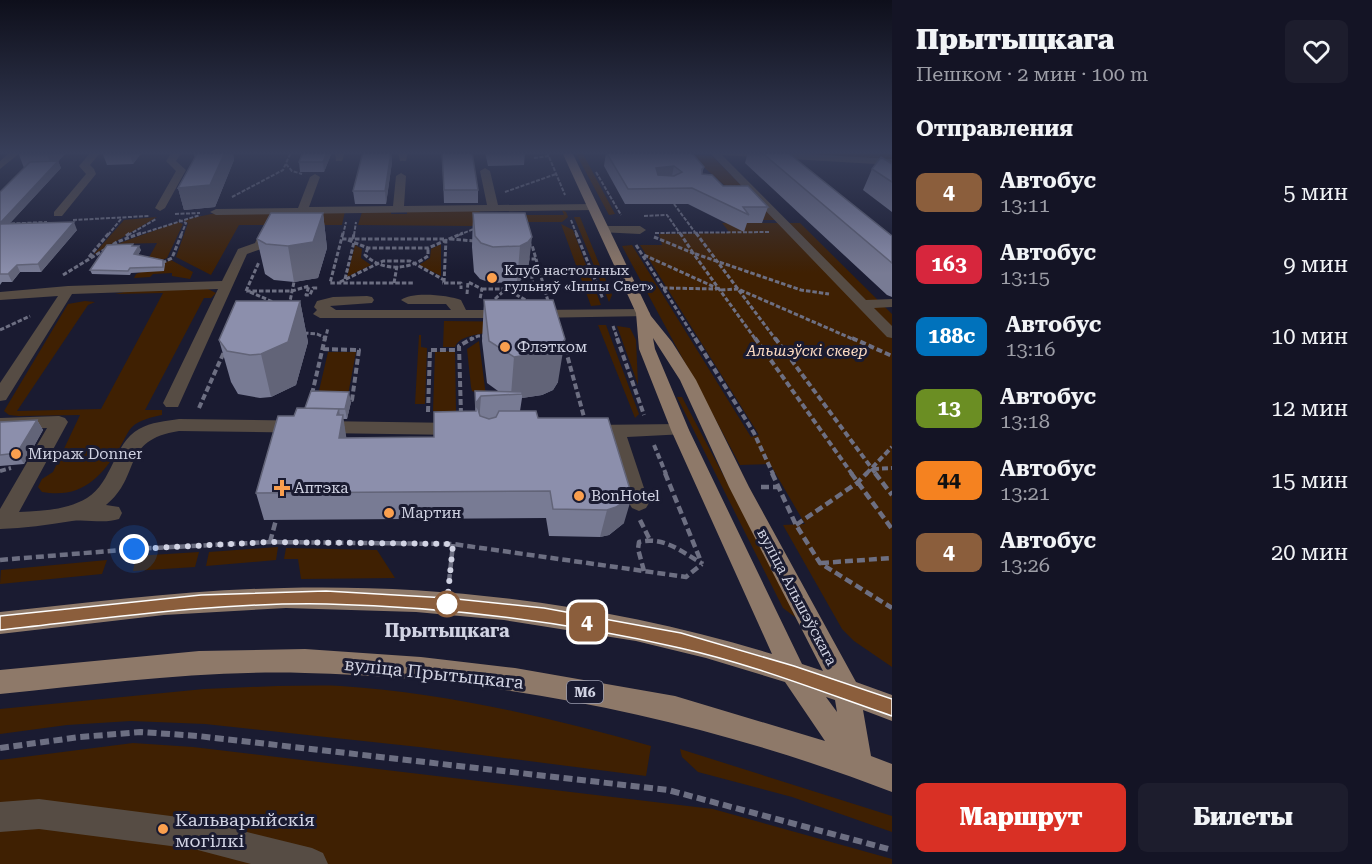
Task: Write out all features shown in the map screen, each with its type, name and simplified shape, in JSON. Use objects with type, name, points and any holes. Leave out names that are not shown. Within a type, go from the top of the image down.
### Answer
[{"type":"main road","name":"вуліца Альшэўскага","points":[[585,192],[644,316],[668,345],[688,380],[740,487],[847,691],[858,765]]},
{"type":"main road","name":"вуліца Альшэўскага","points":[[644,316],[647,349],[680,430],[794,674],[858,765]]},
{"type":"main road","points":[[0,623],[201,602],[326,598],[447,604],[544,614],[681,640],[847,691],[892,708]]},
{"type":"main road","name":"вуліца Прытыцкага","points":[[0,682],[199,663],[305,662],[421,669],[515,680],[675,709],[858,765]]},
{"type":"main road","name":"М6","points":[[858,765],[892,778]]},
{"type":"street","points":[[58,219],[78,192]]},
{"type":"street","points":[[161,212],[170,192]]},
{"type":"street","points":[[303,210],[309,192]]},
{"type":"street","points":[[398,209],[400,192]]},
{"type":"street","points":[[489,192],[491,202]]},
{"type":"street","points":[[753,192],[892,334]]},
{"type":"street","points":[[216,212],[398,209],[491,202],[592,207]]},
{"type":"street","points":[[603,230],[634,230]]},
{"type":"street","points":[[172,403],[213,328],[227,285],[242,252],[260,245],[264,235],[286,235]]},
{"type":"street","points":[[0,296],[127,287],[227,285]]},
{"type":"street","points":[[0,396],[68,290]]},
{"type":"street","points":[[377,314],[373,298],[333,301],[322,304],[321,307],[329,315],[609,314],[644,316]]},
{"type":"street","points":[[399,314],[405,298],[448,300],[456,303],[460,314]]},
{"type":"street","points":[[859,301],[892,303]]},
{"type":"street","points":[[0,424],[59,422],[2,521]]},
{"type":"street","points":[[2,521],[72,515],[117,490],[140,438],[155,429],[179,425],[461,429]]},
{"type":"street","points":[[578,425],[616,432],[680,430]]},
{"type":"street","points":[[616,432],[639,503]]},
{"type":"street","points":[[0,817],[39,814],[194,834],[312,864]]},
{"type":"path","points":[[117,242],[179,220],[216,212],[240,192]]},
{"type":"path","points":[[491,202],[513,192]]},
{"type":"path","points":[[564,192],[570,207],[572,223],[609,314],[648,431],[702,564]]},
{"type":"path","points":[[610,192],[634,230],[643,255],[754,433],[796,525],[820,563],[892,608]]},
{"type":"path","points":[[674,204],[719,261],[892,495]]},
{"type":"path","points":[[350,210],[330,283],[414,283]]},
{"type":"path","points":[[0,226],[58,219],[121,218],[161,212],[216,212]]},
{"type":"path","points":[[32,294],[161,212]]},
{"type":"path","points":[[633,216],[667,215],[892,529]]},
{"type":"path","points":[[78,273],[85,261],[121,218]]},
{"type":"path","points":[[127,287],[134,274],[172,258],[186,223],[179,220]]},
{"type":"path","points":[[563,223],[572,223]]},
{"type":"path","points":[[347,239],[368,248],[428,248],[482,226]]},
{"type":"path","points":[[792,232],[645,233],[693,253],[801,290],[859,301]]},
{"type":"path","points":[[342,239],[446,239],[477,242]]},
{"type":"path","points":[[444,281],[446,239]]},
{"type":"path","points":[[345,280],[354,242]]},
{"type":"path","points":[[520,245],[532,245],[548,307]]},
{"type":"path","points":[[368,248],[364,255],[378,264],[397,267],[416,264],[428,256],[428,248]]},
{"type":"path","points":[[643,255],[721,290]]},
{"type":"path","points":[[525,259],[536,259]]},
{"type":"path","points":[[339,283],[383,261],[410,261],[444,281]]},
{"type":"path","points":[[394,283],[398,261]]},
{"type":"path","points":[[246,291],[258,262],[265,262]]},
{"type":"path","points":[[534,289],[528,268],[538,268]]},
{"type":"path","points":[[434,283],[444,281],[461,283]]},
{"type":"path","points":[[288,307],[294,282]]},
{"type":"path","points":[[474,283],[482,289],[545,289]]},
{"type":"path","points":[[504,284],[506,289]]},
{"type":"path","points":[[246,291],[292,291],[309,286]]},
{"type":"path","points":[[663,288],[738,289],[892,356]]},
{"type":"path","points":[[474,300],[481,299],[482,289]]},
{"type":"path","points":[[246,291],[288,307],[329,315],[324,349],[310,399]]},
{"type":"path","points":[[299,333],[317,334],[326,338]]},
{"type":"path","points":[[561,335],[568,359],[578,425]]},
{"type":"path","points":[[450,414],[461,414],[459,345],[478,336],[487,336]]},
{"type":"path","points":[[228,344],[220,363],[229,363]]},
{"type":"path","points":[[324,349],[359,350],[352,400],[341,400]]},
{"type":"path","points":[[439,414],[428,413],[430,350],[458,350]]},
{"type":"path","points":[[560,359],[568,359]]},
{"type":"path","points":[[796,525],[857,483],[892,447]]},
{"type":"path","points":[[872,469],[892,468]]},
{"type":"path","points":[[270,542],[276,520]]},
{"type":"path","points":[[644,571],[639,542],[649,538],[660,539],[702,564]]},
{"type":"path","points":[[0,560],[134,549],[270,542],[453,544],[686,577],[702,564]]},
{"type":"path","points":[[447,604],[453,544]]},
{"type":"path","points":[[820,563],[892,558]]},
{"type":"path","points":[[0,748],[80,737],[141,732],[380,756],[668,790],[892,850]]},
{"type":"green space","points":[[597,192],[603,192],[615,214],[609,215]]},
{"type":"green space","points":[[733,192],[748,192],[776,220],[763,220]]},
{"type":"green space","points":[[479,210],[481,215],[564,215],[562,210],[568,217],[562,222],[490,222],[471,226],[358,225],[362,212],[391,211],[391,214],[407,214],[407,211]]},
{"type":"green space","points":[[345,211],[342,225],[239,225],[211,275],[176,257],[188,223],[183,220],[216,213]]},
{"type":"green space","points":[[157,217],[93,255],[124,220]]},
{"type":"green space","points":[[574,217],[580,217],[612,295],[609,302]]},
{"type":"green space","points":[[178,222],[183,224],[167,258],[143,268],[157,243],[117,244]]},
{"type":"green space","name":"Альшэўскі сквер","points":[[722,223],[800,223],[892,314],[892,667],[854,641],[842,629],[783,525],[805,524],[770,464],[740,465],[622,246],[632,245],[751,437],[759,435],[640,245],[662,245],[659,234],[730,233]]},
{"type":"green space","points":[[561,224],[573,230],[601,305],[591,306]]},
{"type":"green space","points":[[441,244],[441,276],[419,265],[430,258],[431,249]]},
{"type":"green space","points":[[355,245],[362,249],[361,258],[371,265],[347,277]]},
{"type":"green space","points":[[171,260],[193,272],[190,279],[172,276],[172,273],[134,278],[136,274]]},
{"type":"green space","points":[[208,289],[216,293],[211,298],[204,298],[145,410],[162,410],[162,415],[142,421],[132,427],[113,458],[88,484],[68,492],[42,492],[38,487],[42,479],[53,472],[80,415],[18,416],[9,415],[4,411],[68,304],[95,302],[88,305],[17,411],[101,409],[163,293],[115,294],[133,290]]},
{"type":"green space","points":[[444,321],[546,322],[553,333],[484,333],[460,340],[455,347],[443,347]]},
{"type":"green space","points":[[598,325],[606,325],[639,414],[635,418]]},
{"type":"green space","points":[[617,326],[630,328],[636,340],[638,385]]},
{"type":"green space","points":[[419,335],[421,335],[421,347],[427,348],[425,404],[415,404]]},
{"type":"green space","points":[[479,341],[486,396],[472,391],[471,387],[467,349]]},
{"type":"green space","points":[[455,351],[456,411],[433,411],[435,352]]},
{"type":"green space","points":[[328,352],[356,352],[348,395],[318,395]]},
{"type":"green space","points":[[677,397],[682,397],[794,609],[795,617],[783,608]]},
{"type":"green space","points":[[278,547],[276,560],[206,566],[209,552]]},
{"type":"green space","points":[[286,548],[377,550],[395,578],[301,579],[298,559],[284,559]]},
{"type":"green space","points":[[199,552],[195,567],[133,571],[136,556]]},
{"type":"green space","points":[[107,560],[102,574],[0,584],[1,570]]},
{"type":"green space","points":[[341,686],[419,694],[574,725],[651,746],[646,776],[419,747],[205,724],[131,721],[67,725],[0,734],[0,709],[204,689]]},
{"type":"green space","points":[[133,743],[193,747],[713,809],[892,859],[892,864],[0,864],[0,760]]},
{"type":"green space","points":[[680,749],[892,816],[892,832],[792,797],[698,772],[682,757]]},
{"type":"building","points":[[0,192],[29,192],[0,223]]},
{"type":"building","points":[[701,192],[754,192],[768,207],[743,207],[749,215]]},
{"type":"building","points":[[809,192],[837,192],[892,236],[892,263]]},
{"type":"building","points":[[271,213],[323,213],[313,242],[288,246],[266,244],[257,239]]},
{"type":"building","points":[[473,213],[525,213],[532,237],[520,246],[493,247],[481,243],[475,236]]},
{"type":"building","points":[[74,222],[38,264],[17,265],[8,274],[0,274],[0,224]]},
{"type":"building","points":[[133,244],[132,246],[139,246],[134,254],[163,260],[163,267],[130,268],[128,271],[90,270],[107,245]]},
{"type":"building","points":[[484,300],[553,300],[565,339],[559,347],[547,352],[514,357],[489,341]]},
{"type":"building","points":[[236,301],[300,301],[288,342],[261,354],[250,355],[227,351],[219,340]]},
{"type":"building","points":[[311,391],[349,392],[345,409],[305,408]]},
{"type":"building","points":[[475,391],[522,392],[522,394],[481,396],[476,403],[480,416],[489,419],[496,417],[499,411],[536,411],[538,418],[608,418],[632,496],[607,510],[553,509],[550,491],[256,493],[278,416],[294,416],[297,408],[339,409],[337,415],[343,415],[339,438],[434,437],[434,412],[476,411]]},
{"type":"building","points":[[37,420],[17,453],[0,455],[0,422]]},
{"type":"bus line","name":"4","points":[[0,623],[201,602],[326,598],[447,604],[544,614],[681,640],[847,691],[892,708]]},
{"type":"place","name":"Клуб настольных гульняў «Іншы Свет»","points":[[492,278]]},
{"type":"place","name":"Флэтком","points":[[505,347]]},
{"type":"place","name":"Мираж Donner","points":[[16,454]]},
{"type":"place","name":"Аптэка","points":[[282,488]]},
{"type":"place","name":"BonHotel","points":[[579,496]]},
{"type":"place","name":"Мартин","points":[[389,513]]},
{"type":"place","name":"Прытыцкага","points":[[447,604]]},
{"type":"place","name":"Кальварыйскія могілкі","points":[[163,829]]},
{"type":"route","points":[[134,549],[270,542],[453,544],[447,604]]}]
